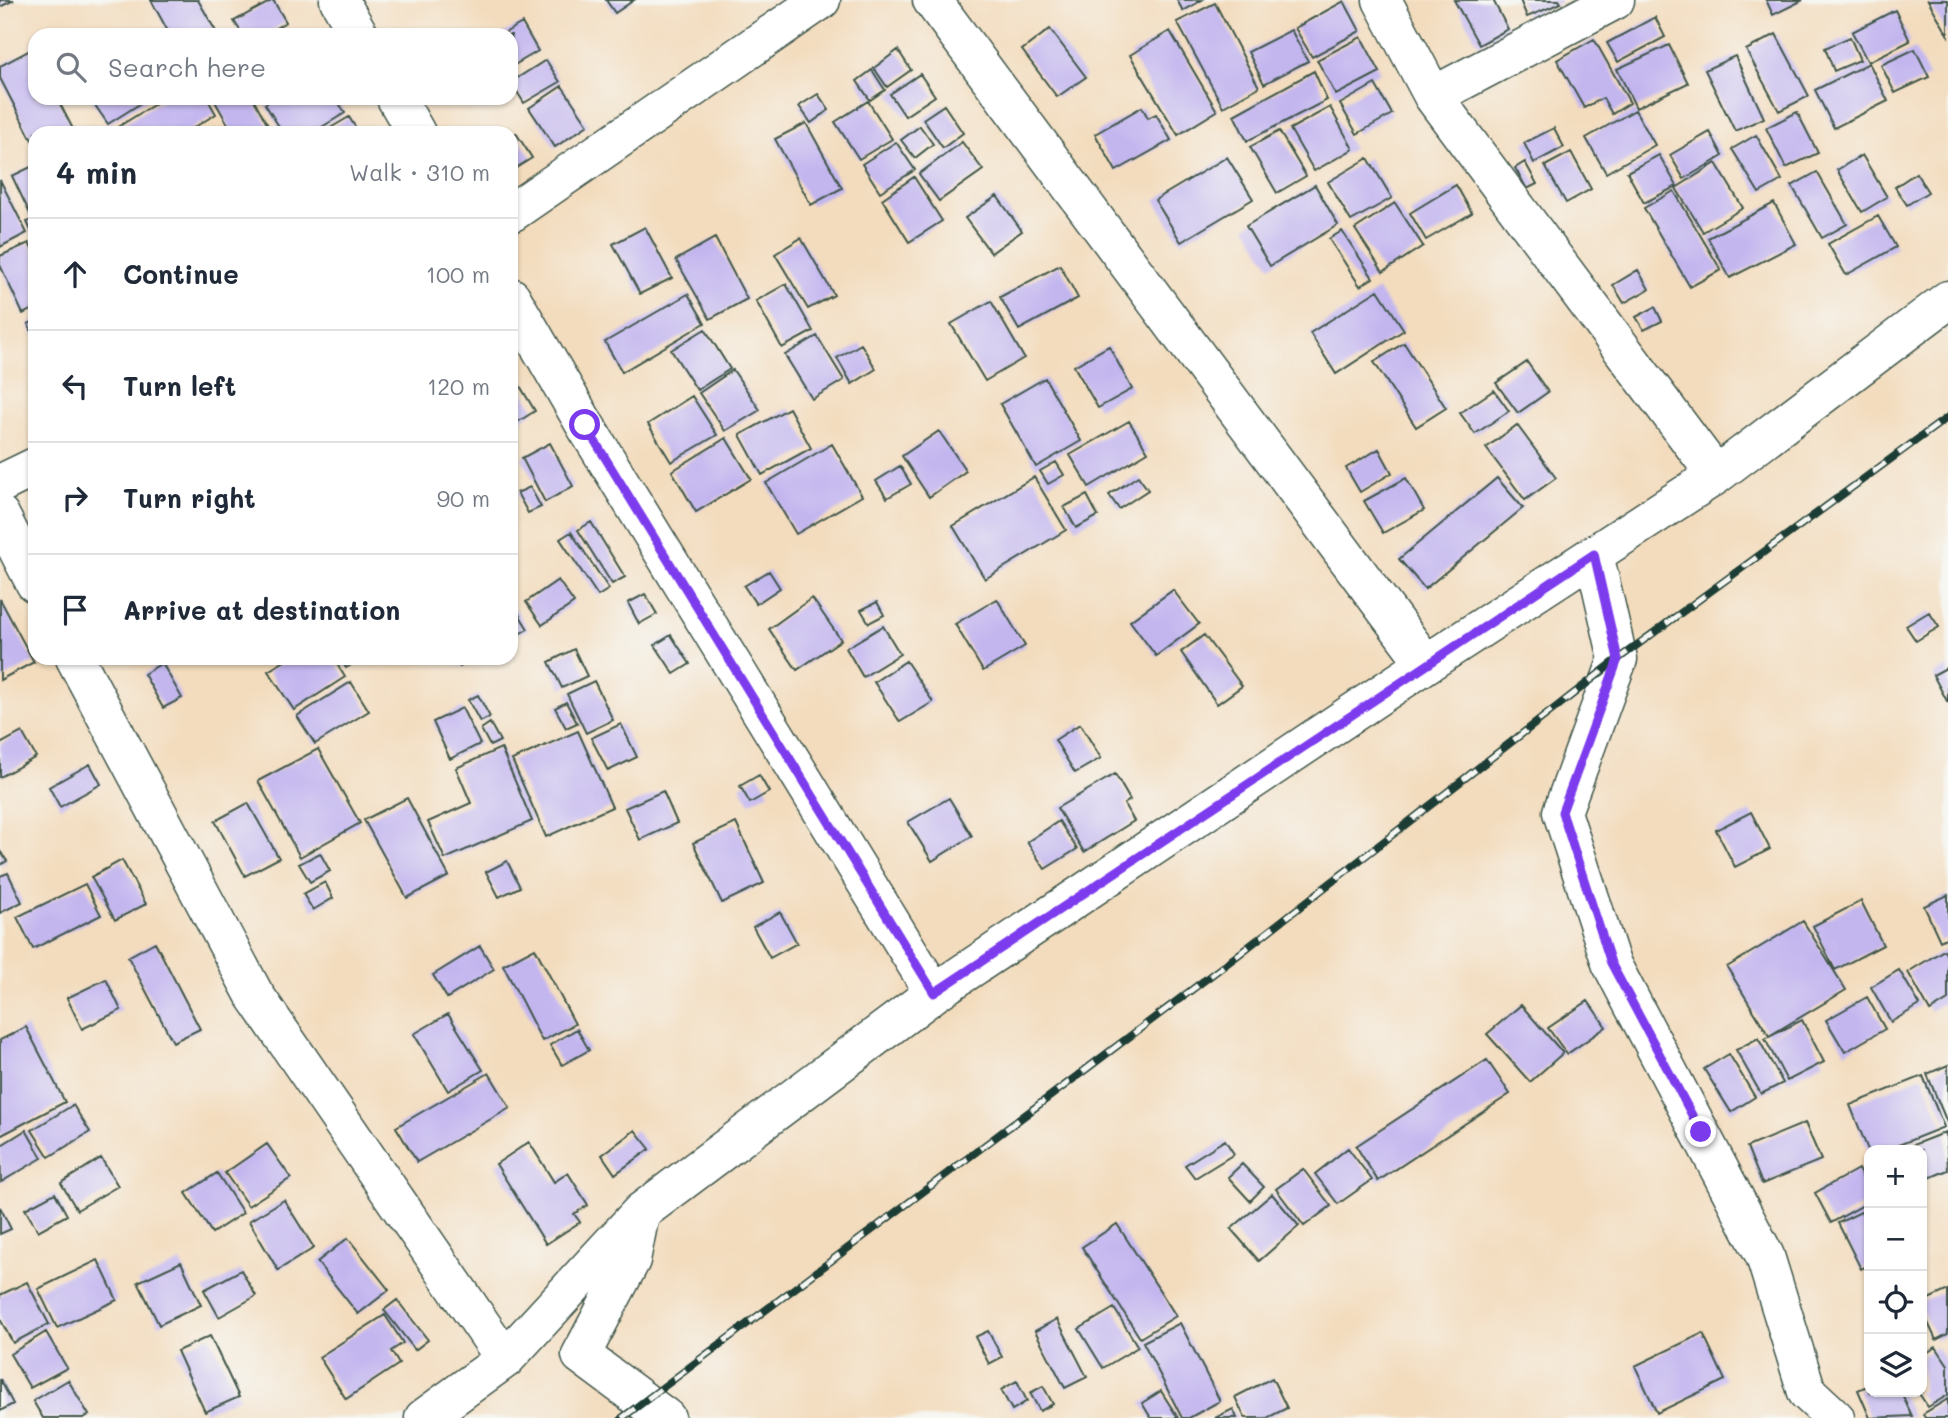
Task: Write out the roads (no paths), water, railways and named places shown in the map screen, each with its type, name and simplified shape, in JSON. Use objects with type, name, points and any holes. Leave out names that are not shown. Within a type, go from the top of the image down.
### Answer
[{"type":"street","points":[[339,0],[355,28]]},
{"type":"street","points":[[518,208],[821,0]]},
{"type":"street","points":[[932,0],[1426,664]]},
{"type":"street","points":[[1382,0],[1433,96],[1716,475]]},
{"type":"street","points":[[1433,96],[1615,0]]},
{"type":"street","points":[[400,105],[412,126]]},
{"type":"street","points":[[424,1418],[505,1359],[641,1212],[934,993],[1426,664],[1716,475],[1948,300]]},
{"type":"street","points":[[518,309],[585,425],[934,993]]},
{"type":"street","points":[[0,484],[28,470]]},
{"type":"street","points":[[0,515],[28,569]]},
{"type":"street","points":[[1594,554],[1618,659],[1562,812],[1611,963],[1765,1256],[1807,1392],[1835,1418]]},
{"type":"street","points":[[79,665],[254,994],[505,1359]]},
{"type":"street","points":[[641,1212],[631,1260],[581,1355],[666,1418]]},
{"type":"railway","points":[[622,1418],[1238,955],[1618,659],[1948,417]]}]
